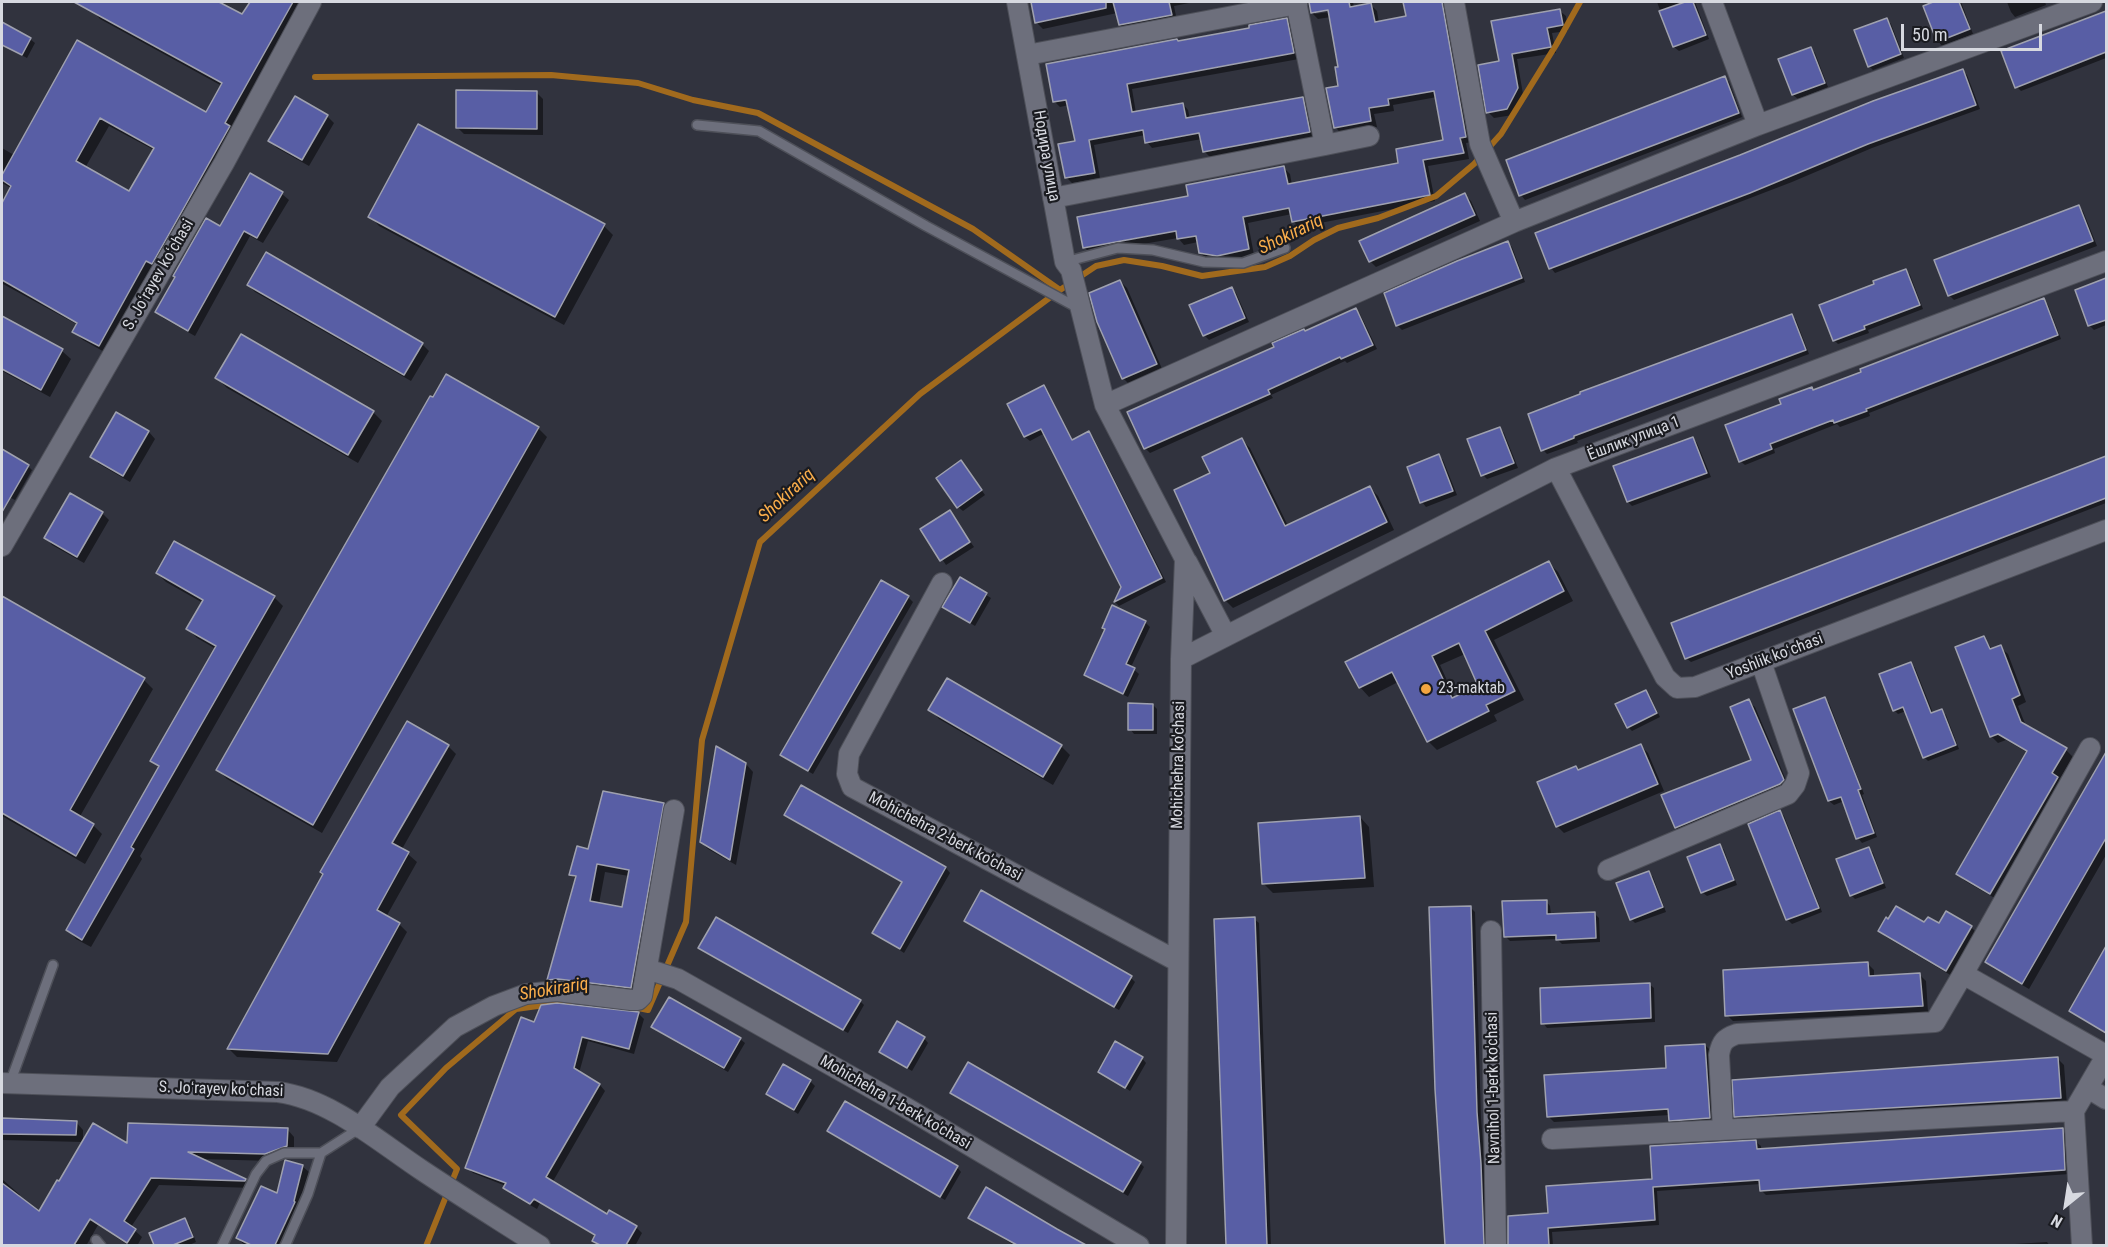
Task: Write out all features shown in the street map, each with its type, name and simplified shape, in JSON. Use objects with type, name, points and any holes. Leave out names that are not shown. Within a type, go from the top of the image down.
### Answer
[{"type":"street","name":"S. Joʻrayev koʻchasi","points":[[2,546],[224,163],[311,2]]},
{"type":"street","name":"Нодира улица","points":[[1017,2],[1053,198],[1068,266],[1081,309]]},
{"type":"street","points":[[1454,2],[1480,144],[1514,222]]},
{"type":"street","points":[[1712,2],[1758,125]]},
{"type":"street","points":[[1105,405],[1514,222],[1758,125],[2086,2]]},
{"type":"street","points":[[1027,55],[1296,3],[1325,145]]},
{"type":"street","points":[[1053,198],[1369,136]]},
{"type":"street","name":"Ёшлик улица 1","points":[[1181,659],[1556,468],[2106,261]]},
{"type":"street","name":"Mohichehra ko'chasi","points":[[1081,309],[1105,405],[1185,559],[1181,659],[1177,961],[1176,1245]]},
{"type":"street","name":"Yoshlik koʻchasi","points":[[1556,468],[1665,677],[1677,688],[1695,687],[2104,533]]},
{"type":"street","points":[[1185,559],[1226,636]]},
{"type":"street","name":"Mohichehra 2-berk ko'chasi","points":[[942,583],[849,754],[847,774],[852,787],[1177,961]]},
{"type":"street","points":[[1608,870],[1788,794],[1795,785],[1799,773],[1761,662]]},
{"type":"street","points":[[1724,1130],[1719,1055],[1721,1044],[1727,1037],[1737,1034],[1935,1022],[2090,748]]},
{"type":"street","points":[[360,1128],[390,1087],[455,1027],[494,1006],[526,994],[557,991],[638,1000],[644,991],[674,810]]},
{"type":"street","name":"Navnihol 1-berk ko'chasi","points":[[1491,931],[1497,1245]]},
{"type":"street","name":"Mohichehra 1-berk ko'chasi","points":[[647,969],[678,979],[905,1107],[1139,1245]]},
{"type":"street","points":[[1963,974],[2106,1056],[2074,1112],[2082,1245]]},
{"type":"street","name":"S. Joʻrayev koʻchasi","points":[[6,1083],[295,1094],[313,1101],[360,1128],[540,1245]]},
{"type":"street","points":[[2088,1088],[2106,1099]]},
{"type":"street","points":[[1552,1139],[2074,1112]]},
{"type":"lane","points":[[697,125],[759,131],[1081,309]]},
{"type":"lane","points":[[1068,266],[1118,248],[1153,250],[1204,262],[1242,263],[1285,248]]},
{"type":"lane","points":[[6,1083],[53,965]]},
{"type":"lane","points":[[222,1245],[227,1239],[256,1174],[266,1161],[284,1153],[321,1153],[360,1128]]},
{"type":"lane","points":[[285,1245],[308,1194],[321,1153]]},
{"type":"building","points":[[74,2],[219,2],[242,14],[250,2],[293,2],[225,123],[230,126],[185,206],[152,264],[146,261],[99,346],[72,332],[77,323],[2,280],[2,203],[11,186],[2,180],[2,175],[77,40],[206,112],[222,83]],"holes":[[[100,118],[154,148],[129,191],[76,161]]]},
{"type":"building","points":[[1031,2],[1106,2],[1106,8],[1035,23]]},
{"type":"building","points":[[1113,2],[1169,2],[1172,15],[1119,25]]},
{"type":"building","points":[[1309,2],[1349,2],[1350,7],[1371,3],[1375,22],[1406,16],[1403,2],[1442,2],[1466,137],[1460,138],[1464,153],[1423,160],[1430,195],[1292,222],[1289,208],[1243,217],[1249,249],[1217,256],[1199,253],[1196,236],[1177,239],[1176,231],[1083,248],[1077,217],[1188,196],[1186,185],[1284,166],[1288,184],[1398,163],[1396,149],[1443,140],[1434,91],[1388,99],[1389,105],[1369,108],[1371,121],[1334,128],[1326,88],[1338,86],[1335,67],[1338,67],[1328,10],[1311,13]]},
{"type":"building","points":[[1685,2],[1693,2],[1706,35],[1673,47],[1659,11]]},
{"type":"building","points":[[1933,2],[1959,2],[1970,29],[1937,42],[1923,6]]},
{"type":"building","points":[[1560,9],[1563,25],[1547,28],[1551,47],[1512,54],[1518,88],[1507,109],[1486,113],[1478,65],[1499,61],[1491,21]]},
{"type":"building","points":[[2106,11],[2106,52],[2015,88],[2001,51]]},
{"type":"building","points":[[1287,18],[1294,53],[1127,84],[1132,112],[1183,103],[1186,118],[1303,97],[1310,132],[1203,152],[1199,133],[1145,143],[1143,130],[1089,140],[1095,173],[1065,178],[1058,144],[1075,141],[1066,100],[1053,102],[1046,64],[1249,28],[1249,25]]},
{"type":"building","points":[[1887,18],[1901,54],[1868,67],[1854,30]]},
{"type":"building","points":[[2,22],[31,38],[22,55],[2,45]]},
{"type":"building","points":[[1811,47],[1825,83],[1792,95],[1778,59]]},
{"type":"building","points":[[1963,69],[1976,105],[1868,144],[1750,193],[1549,269],[1535,233],[1740,155],[1873,101]]},
{"type":"building","points":[[1725,76],[1739,113],[1519,196],[1506,160]]},
{"type":"building","points":[[456,90],[537,91],[537,129],[456,128]]},
{"type":"building","points":[[295,96],[328,115],[302,160],[268,141]]},
{"type":"building","points":[[418,124],[605,224],[555,317],[368,217]]},
{"type":"building","points":[[250,173],[283,192],[257,238],[244,231],[188,331],[155,312],[206,218],[220,226]]},
{"type":"building","points":[[1465,193],[1475,215],[1369,262],[1359,241]]},
{"type":"building","points":[[2079,205],[2093,241],[1948,296],[1934,260]]},
{"type":"building","points":[[1508,241],[1522,278],[1396,326],[1384,293]]},
{"type":"building","points":[[266,252],[423,343],[404,375],[247,285]]},
{"type":"building","points":[[1906,269],[1920,305],[1864,326],[1865,329],[1833,341],[1819,305]]},
{"type":"building","points":[[2106,278],[2106,320],[2088,326],[2075,290]]},
{"type":"building","points":[[1120,280],[1157,364],[1122,379],[1097,322],[1089,293]]},
{"type":"building","points":[[1232,287],[1245,318],[1203,336],[1189,305]]},
{"type":"building","points":[[2044,298],[2058,335],[1866,409],[1867,411],[1834,423],[1833,420],[1770,444],[1772,449],[1739,462],[1725,425],[1781,404],[1779,399],[1812,387],[1813,390],[1861,372],[1860,369]]},
{"type":"building","points":[[1356,308],[1373,345],[1341,359],[1340,357],[1268,390],[1270,394],[1144,449],[1127,412],[1274,347],[1272,343]]},
{"type":"building","points":[[1792,314],[1806,350],[1574,436],[1574,438],[1541,451],[1528,414],[1580,394],[1580,392]]},
{"type":"building","points":[[2,316],[63,349],[41,390],[2,369]]},
{"type":"building","points":[[241,334],[374,411],[348,455],[215,378]]},
{"type":"building","points":[[446,374],[539,427],[313,825],[216,770],[430,396],[433,397]]},
{"type":"building","points":[[1044,385],[1072,440],[1089,431],[1162,578],[1114,602],[1121,587],[1041,429],[1024,437],[1007,404]]},
{"type":"building","points":[[116,412],[149,431],[123,476],[90,457]]},
{"type":"building","points":[[1500,427],[1514,463],[1481,476],[1467,439]]},
{"type":"building","points":[[1693,437],[1707,473],[1627,502],[1613,466]]},
{"type":"building","points":[[1242,438],[1285,526],[1370,486],[1387,522],[1224,601],[1174,490],[1210,473],[1202,457]]},
{"type":"building","points":[[2,449],[29,465],[2,512]]},
{"type":"building","points":[[1439,454],[1453,491],[1420,503],[1407,467]]},
{"type":"building","points":[[2106,456],[2106,498],[1685,659],[1671,623]]},
{"type":"building","points":[[961,460],[982,490],[957,508],[936,478]]},
{"type":"building","points":[[70,493],[103,512],[77,557],[44,538]]},
{"type":"building","points":[[950,510],[970,542],[940,561],[920,529]]},
{"type":"building","points":[[174,541],[275,596],[131,847],[134,849],[82,940],[66,930],[159,766],[150,761],[216,646],[186,629],[203,600],[156,573]]},
{"type":"building","points":[[1549,561],[1564,591],[1485,631],[1515,691],[1486,705],[1489,711],[1427,742],[1392,672],[1359,688],[1345,662]],"holes":[[[1459,643],[1478,686],[1452,698],[1432,656]]]},
{"type":"building","points":[[960,577],[987,593],[970,623],[942,607]]},
{"type":"building","points":[[881,580],[909,596],[808,771],[780,755]]},
{"type":"building","points":[[2,596],[145,678],[70,810],[94,824],[76,856],[2,813]]},
{"type":"building","points":[[1112,605],[1146,621],[1126,664],[1135,668],[1123,694],[1084,675],[1105,629],[1102,628]]},
{"type":"building","points":[[1984,636],[1990,649],[2001,645],[2020,695],[2012,699],[2021,722],[2067,748],[2052,773],[2058,777],[1990,894],[1956,874],[2027,751],[1998,734],[1990,737],[1955,647]]},
{"type":"building","points":[[1911,662],[1931,713],[1942,709],[1956,745],[1923,758],[1903,707],[1893,711],[1879,674]]},
{"type":"building","points":[[947,678],[1062,745],[1043,777],[928,710]]},
{"type":"building","points":[[1646,690],[1657,713],[1627,728],[1615,704]]},
{"type":"building","points":[[1825,697],[1861,789],[1858,790],[1874,833],[1856,839],[1841,797],[1828,801],[1793,709]]},
{"type":"building","points":[[1749,699],[1784,780],[1780,784],[1675,828],[1661,795],[1751,760],[1730,707]]},
{"type":"building","points":[[1128,703],[1153,704],[1153,730],[1128,730]]},
{"type":"building","points":[[407,721],[449,745],[392,843],[409,852],[377,910],[400,923],[328,1054],[227,1049],[323,874],[320,872]]},
{"type":"building","points":[[1641,744],[1658,784],[1556,827],[1537,782],[1576,766],[1578,770]]},
{"type":"building","points":[[716,746],[746,763],[730,860],[700,842]]},
{"type":"building","points":[[2106,752],[2106,838],[2022,984],[1985,962]]},
{"type":"building","points":[[801,785],[946,867],[900,949],[872,933],[902,882],[784,815]]},
{"type":"building","points":[[603,791],[664,803],[631,988],[558,979],[547,980],[576,876],[569,875],[577,846],[588,849]],"holes":[[[597,864],[629,870],[622,907],[590,901]]]},
{"type":"building","points":[[1780,810],[1819,908],[1786,920],[1748,824]]},
{"type":"building","points":[[1360,816],[1365,878],[1262,884],[1258,823]]},
{"type":"building","points":[[1720,844],[1734,880],[1701,893],[1687,857]]},
{"type":"building","points":[[1869,847],[1883,883],[1850,896],[1836,859]]},
{"type":"building","points":[[1649,871],[1663,907],[1630,920],[1616,883]]},
{"type":"building","points":[[981,890],[1132,976],[1114,1007],[964,921]]},
{"type":"building","points":[[1547,900],[1547,914],[1595,912],[1596,938],[1556,940],[1556,935],[1504,937],[1502,901]]},
{"type":"building","points":[[1471,906],[1477,1112],[1484,1245],[1445,1245],[1435,1089],[1429,907]]},
{"type":"building","points":[[1896,906],[1924,922],[1928,917],[1939,923],[1946,911],[1972,926],[1946,971],[1878,931]]},
{"type":"building","points":[[716,917],[861,1000],[843,1030],[698,948]]},
{"type":"building","points":[[1255,917],[1267,1245],[1226,1245],[1214,919]]},
{"type":"building","points":[[2106,946],[2106,1033],[2069,1011]]},
{"type":"building","points":[[1868,962],[1869,976],[1920,973],[1923,1006],[1725,1016],[1723,970]]},
{"type":"building","points":[[1650,983],[1651,1018],[1541,1024],[1540,988]]},
{"type":"building","points":[[669,997],[741,1038],[724,1068],[651,1027]]},
{"type":"building","points":[[557,1003],[639,1012],[629,1049],[582,1037],[574,1068],[600,1084],[546,1177],[607,1214],[609,1210],[637,1226],[626,1245],[600,1245],[592,1241],[595,1235],[534,1199],[530,1204],[503,1188],[506,1183],[465,1168],[521,1017],[534,1022],[541,1005]]},
{"type":"building","points":[[897,1021],[925,1037],[907,1068],[879,1052]]},
{"type":"building","points":[[1115,1041],[1143,1057],[1125,1088],[1098,1072]]},
{"type":"building","points":[[1705,1044],[1710,1118],[1669,1121],[1668,1109],[1547,1117],[1544,1075],[1666,1068],[1665,1046]]},
{"type":"building","points":[[2058,1057],[2061,1098],[1734,1117],[1732,1080]]},
{"type":"building","points":[[968,1062],[1141,1162],[1123,1192],[950,1093]]},
{"type":"building","points":[[783,1064],[811,1080],[794,1110],[766,1094]]},
{"type":"building","points":[[845,1101],[958,1166],[940,1197],[827,1131]]},
{"type":"building","points":[[2,1118],[77,1121],[76,1135],[2,1134]]},
{"type":"building","points":[[93,1123],[127,1143],[128,1123],[288,1128],[287,1146],[265,1154],[188,1152],[246,1179],[245,1181],[151,1178],[124,1221],[136,1229],[127,1243],[90,1219],[74,1245],[2,1245],[2,1183],[39,1211]]},
{"type":"building","points":[[2063,1128],[2065,1170],[1760,1191],[1759,1180],[1653,1187],[1655,1220],[1548,1228],[1549,1245],[1508,1245],[1508,1216],[1548,1213],[1546,1186],[1652,1179],[1650,1146],[1756,1140],[1757,1149]]},
{"type":"building","points":[[285,1160],[303,1165],[295,1202],[275,1245],[251,1245],[236,1238],[261,1186],[277,1193]]},
{"type":"building","points":[[986,1187],[1086,1245],[1017,1245],[968,1218]]},
{"type":"building","points":[[185,1218],[193,1237],[173,1245],[154,1245],[149,1233]]},
{"type":"waterway","name":"Shokirariq","points":[[634,1007],[648,1010],[686,922],[702,740],[760,542],[920,394],[1096,266],[1124,260],[1202,276],[1265,267],[1290,256],[1338,228],[1378,218],[1436,196],[1474,164],[1501,134],[1580,2]]},
{"type":"waterway","points":[[315,77],[551,75],[638,83],[693,100],[758,113],[973,229],[1060,290]]},
{"type":"waterway","name":"Shokirariq","points":[[426,1246],[457,1169],[401,1115],[446,1068],[516,1009],[574,1001]]},
{"type":"place","name":"23-maktab","points":[[1426,689]]}]
